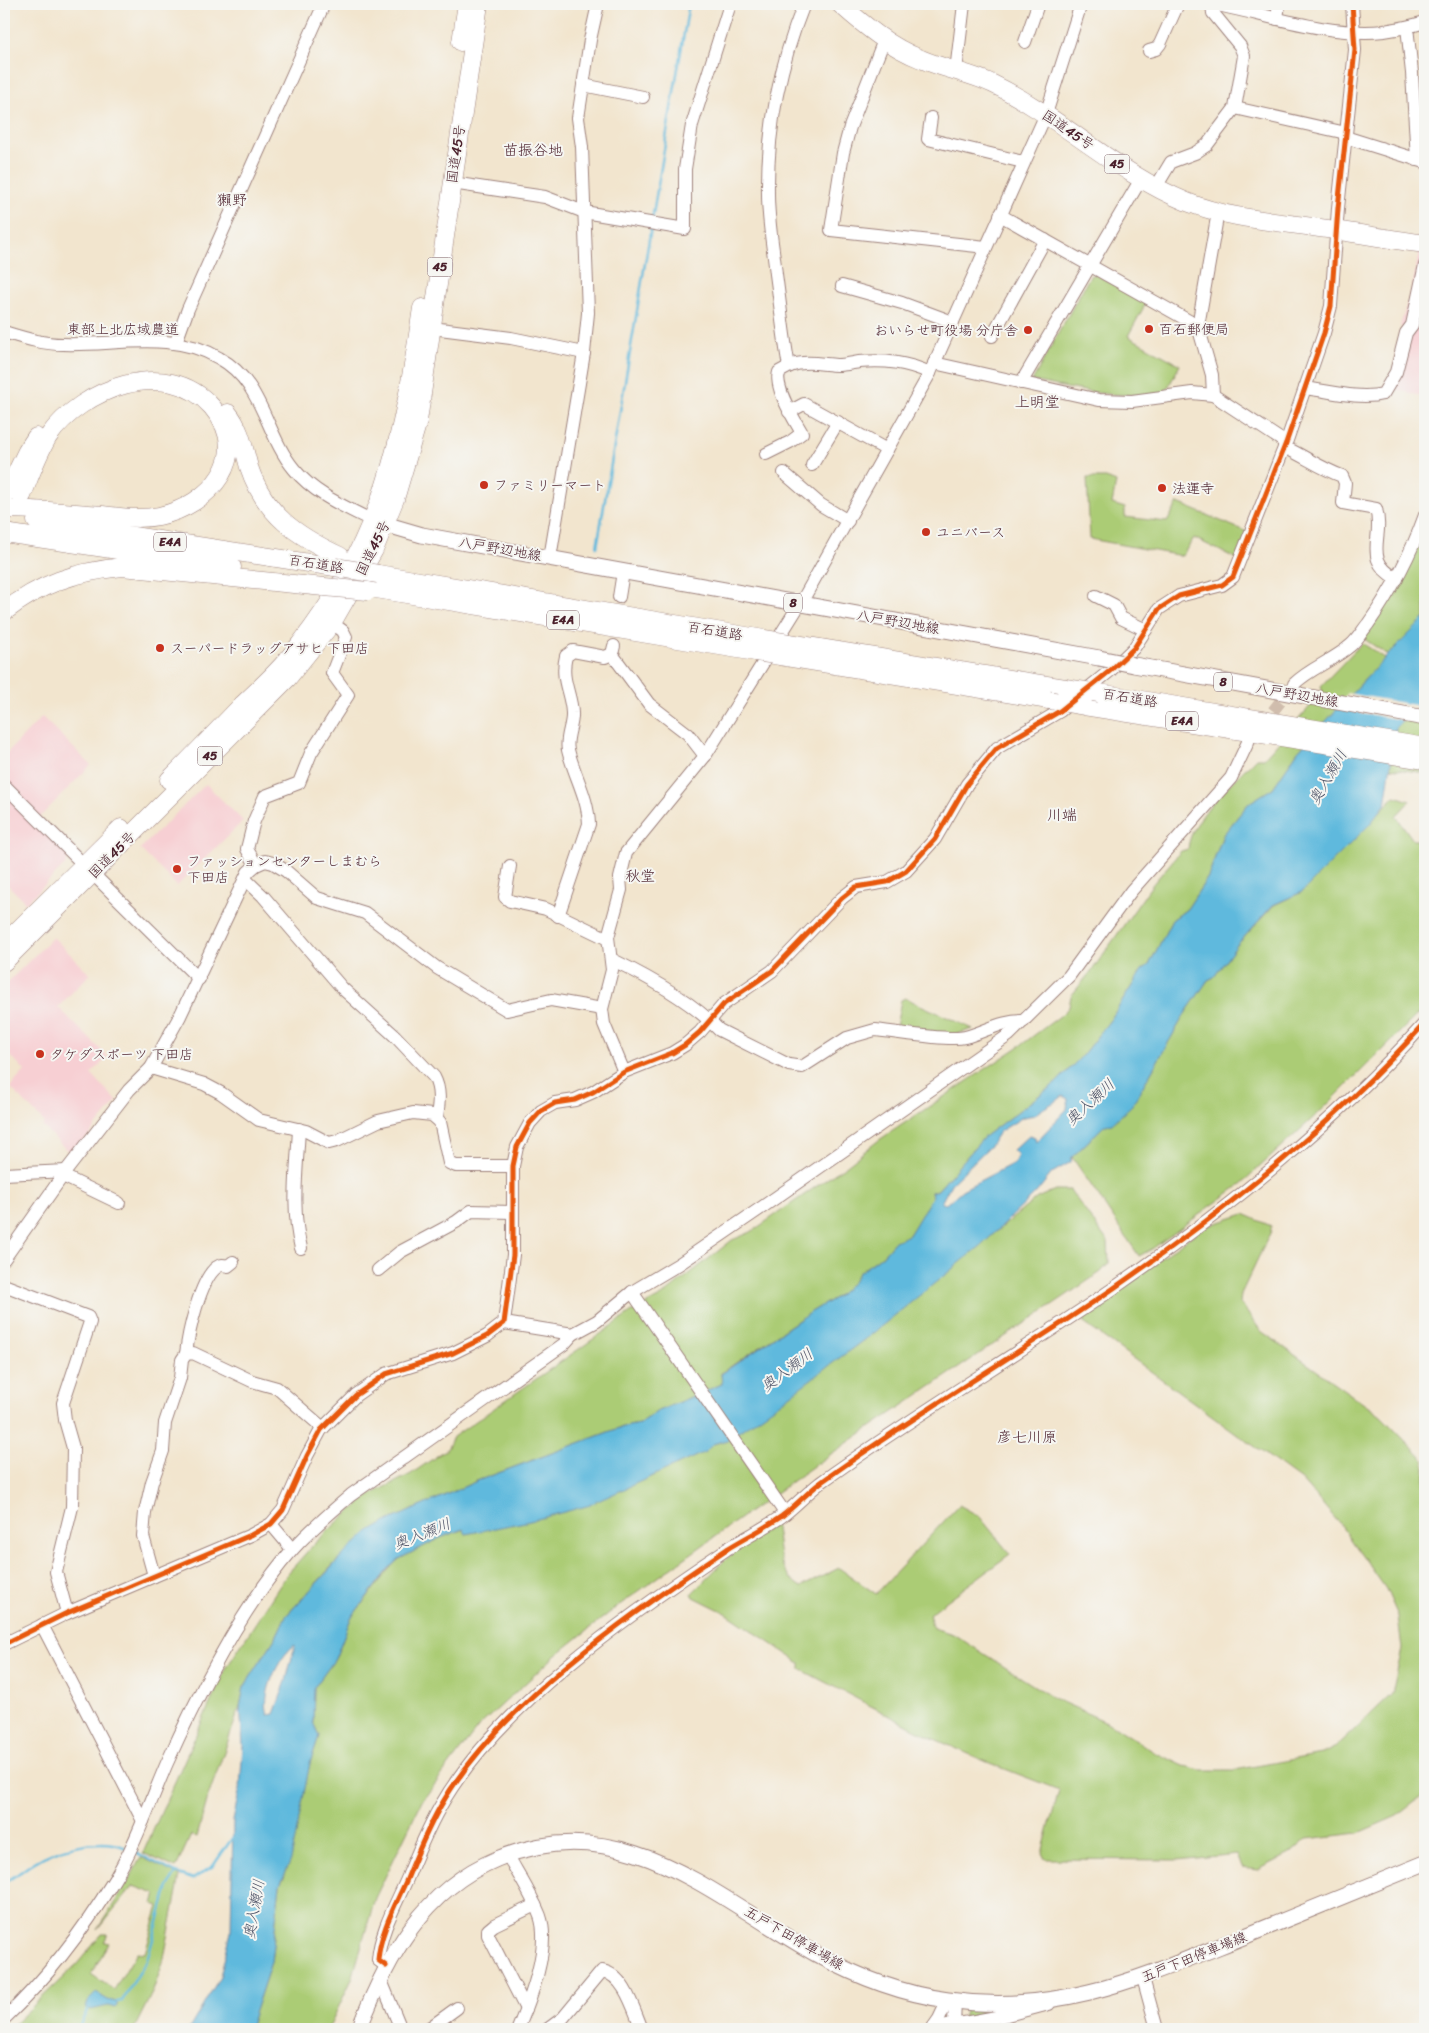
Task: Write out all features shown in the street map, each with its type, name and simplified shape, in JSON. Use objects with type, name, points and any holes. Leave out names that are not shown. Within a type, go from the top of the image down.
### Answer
[{"type":"highway","name":"国道45号","points":[[4,944],[89,869],[287,679],[332,623],[374,550],[404,418],[421,317],[467,4]]},
{"type":"highway","name":"国道45号","points":[[4,962],[299,646],[334,595],[362,546],[379,523],[410,452],[418,421],[479,4]]},
{"type":"highway","name":"国道45号","points":[[840,4],[884,40],[922,60],[992,84],[1046,114],[1140,179],[1187,202],[1218,212],[1256,220],[1425,244]]},
{"type":"highway","points":[[7,511],[27,451],[47,421],[73,398],[86,388],[107,378],[148,373],[170,373],[194,382],[213,396],[230,416],[242,441],[250,469],[272,510],[289,527],[309,541],[331,573],[374,581]]},
{"type":"highway","points":[[150,382],[171,384],[194,392],[212,406],[223,423],[228,445],[228,460],[221,479],[204,496],[186,508],[158,516],[135,518],[7,511],[49,437],[70,414],[102,392],[124,384],[150,382]]},
{"type":"highway","name":"百石道路","points":[[7,511],[331,573]]},
{"type":"highway","points":[[4,612],[40,588],[60,578],[122,567],[331,573],[374,581]]},
{"type":"highway","name":"百石道路","points":[[374,581],[403,578],[1084,706],[1425,747]]},
{"type":"highway","name":"E4A","points":[[374,581],[439,598],[760,645]]},
{"type":"highway","name":"百石道路","points":[[785,650],[1099,693],[1425,760]]},
{"type":"main road","name":"八戸野辺地線","points":[[379,523],[422,535],[1425,718]]},
{"type":"main road","name":"五戸下田停車場線","points":[[358,2029],[383,1972],[412,1923],[433,1900],[479,1866],[507,1854],[563,1844],[590,1844],[640,1854],[702,1883],[817,1954],[854,1972],[886,1984],[951,2000],[1002,2003],[1081,1996],[1143,1978],[1425,1863]]},
{"type":"street","points":[[176,342],[188,309],[324,4]]},
{"type":"street","points":[[550,558],[584,352],[588,314],[582,147],[578,118],[598,4]]},
{"type":"street","points":[[452,183],[545,197],[584,212],[685,229],[685,169],[692,124],[730,4]]},
{"type":"street","points":[[790,366],[780,320],[772,251],[768,180],[772,127],[782,68],[804,4]]},
{"type":"street","points":[[956,71],[964,4]]},
{"type":"street","points":[[1025,42],[1038,4]]},
{"type":"street","points":[[624,1072],[604,1024],[602,1009],[610,979],[611,959],[608,939],[621,890],[620,878],[626,853],[705,756],[848,521],[932,368],[1046,114],[1081,4]]},
{"type":"street","points":[[1149,51],[1156,49],[1160,44],[1178,4]]},
{"type":"street","points":[[1156,187],[1171,162],[1195,153],[1208,145],[1235,108],[1244,56],[1240,46],[1213,13],[1212,4],[1243,7],[1277,19],[1355,30],[1382,31],[1425,22]]},
{"type":"street","points":[[1277,19],[1279,4]]},
{"type":"street","points":[[4,1644],[67,1612],[271,1524],[283,1510],[307,1456],[323,1428],[356,1394],[386,1374],[453,1353],[487,1336],[504,1323],[513,1255],[513,1166],[517,1147],[530,1122],[541,1111],[555,1104],[576,1100],[593,1092],[624,1072],[672,1053],[693,1039],[724,1004],[772,971],[842,898],[856,887],[887,882],[906,871],[935,839],[967,784],[997,748],[1060,711],[1095,684],[1134,648],[1159,609],[1179,596],[1222,585],[1233,577],[1285,445],[1331,306],[1338,231],[1338,208],[1355,30],[1352,4]]},
{"type":"street","points":[[1235,108],[1346,135],[1421,161],[1407,27]]},
{"type":"street","points":[[884,40],[850,127],[843,153],[832,230],[986,247]]},
{"type":"street","points":[[584,85],[643,97]]},
{"type":"street","points":[[931,118],[928,139],[1023,162]]},
{"type":"street","points":[[1021,383],[1086,270],[1091,266],[1140,179]]},
{"type":"street","points":[[1213,395],[1212,375],[1198,326],[1218,212]]},
{"type":"street","points":[[1000,215],[1198,326]]},
{"type":"street","points":[[992,336],[1045,240]]},
{"type":"street","points":[[1305,388],[1356,395],[1374,396],[1383,394],[1396,372],[1406,333],[1412,325],[1425,265]]},
{"type":"street","points":[[842,286],[902,303],[953,322]]},
{"type":"street","points":[[432,328],[511,338],[584,352]]},
{"type":"street","name":"東部上北広域農道","points":[[4,332],[35,342],[62,344],[176,342],[200,349],[220,358],[239,372],[256,394],[284,454],[304,480],[327,498],[379,523]]},
{"type":"street","points":[[766,454],[790,442],[802,433],[789,412],[778,375],[779,372],[797,364],[819,362],[838,365],[882,361],[910,364],[1021,383],[1099,400],[1132,401],[1192,394],[1213,395],[1285,445],[1326,470],[1342,476],[1345,484],[1343,502],[1376,509],[1378,564],[1385,572],[1397,579]]},
{"type":"street","points":[[789,412],[804,404],[887,450]]},
{"type":"street","points":[[812,465],[838,422]]},
{"type":"street","points":[[784,473],[821,505],[848,521]]},
{"type":"street","points":[[1294,684],[1305,673],[1320,668],[1353,643],[1397,579],[1414,545],[1425,515]]},
{"type":"street","points":[[619,597],[623,572]]},
{"type":"street","points":[[1096,596],[1114,605],[1121,618],[1146,630]]},
{"type":"street","points":[[256,865],[247,849],[261,803],[272,792],[299,784],[311,753],[348,695],[332,673],[346,637],[332,623]]},
{"type":"street","points":[[558,916],[589,824],[589,813],[580,780],[567,748],[572,711],[565,687],[564,661],[566,656],[573,652],[605,656],[613,650],[649,704],[688,734],[705,756]]},
{"type":"street","points":[[4,2018],[62,1957],[115,1879],[143,1821],[167,1763],[210,1677],[257,1598],[292,1550],[319,1521],[351,1495],[564,1344],[573,1334],[597,1321],[1009,1035],[1069,976],[1137,884],[1232,778],[1248,742]]},
{"type":"street","points":[[4,785],[198,978]]},
{"type":"street","points":[[4,1259],[65,1174],[129,1090],[151,1068],[198,978],[245,879],[256,865],[266,861],[273,863],[286,871],[317,898],[365,913],[437,968],[507,1010],[551,1000],[602,1009]]},
{"type":"street","points":[[510,866],[505,897],[510,901],[546,909],[608,939]]},
{"type":"street","points":[[245,879],[263,896],[342,988],[394,1036],[434,1077],[438,1085],[437,1117],[440,1122],[446,1156],[449,1162],[456,1166],[513,1166]]},
{"type":"street","points":[[611,959],[645,977],[710,1020],[719,1030],[774,1060],[802,1067],[830,1047],[864,1032],[876,1030],[964,1038],[994,1026],[1014,1021],[1024,1021]]},
{"type":"street","points":[[402,2029],[378,1960],[386,1929],[425,1837],[441,1805],[486,1744],[522,1706],[623,1623],[728,1548],[878,1443],[1113,1288],[1265,1176],[1333,1116],[1392,1060],[1425,1024]]},
{"type":"street","points":[[151,1068],[204,1084],[221,1093],[259,1120],[299,1129],[329,1143],[378,1121],[413,1113],[437,1117]]},
{"type":"street","points":[[299,1129],[294,1200],[295,1226],[301,1248]]},
{"type":"street","points":[[4,1174],[65,1174],[119,1203]]},
{"type":"street","points":[[378,1270],[400,1252],[456,1222],[471,1211],[512,1212]]},
{"type":"street","points":[[154,1576],[143,1536],[145,1512],[152,1482],[163,1451],[165,1423],[180,1378],[188,1336],[202,1293],[215,1268],[221,1265],[228,1266],[233,1262]]},
{"type":"street","points":[[4,1285],[88,1317],[90,1322],[63,1403],[65,1420],[74,1448],[72,1507],[56,1572],[67,1612]]},
{"type":"street","points":[[634,1294],[783,1510]]},
{"type":"street","points":[[504,1323],[573,1334]]},
{"type":"street","points":[[186,1354],[194,1353],[252,1381],[277,1388],[323,1428]]},
{"type":"street","points":[[271,1524],[292,1550]]},
{"type":"street","points":[[42,1625],[143,1821]]},
{"type":"street","points":[[507,1854],[541,1918],[543,1940],[541,1957],[526,2009],[518,2029]]},
{"type":"street","points":[[526,2009],[488,1935],[488,1930],[494,1925],[534,1905]]},
{"type":"street","points":[[548,2029],[563,2018],[602,1971],[607,1972],[628,1992],[642,2029]]},
{"type":"street","points":[[1143,1978],[1157,2029]]},
{"type":"street","points":[[932,2029],[1044,2007],[1060,1999]]},
{"type":"street","points":[[951,2000],[954,2026]]},
{"type":"street","points":[[932,2029],[951,2000]]},
{"type":"street","points":[[428,2029],[457,2008]]},
{"type":"shaded area","points":[[1419,252],[1425,253],[1425,397],[1391,388],[1403,328],[1400,326],[1413,284]]},
{"type":"shaded area","points":[[42,717],[91,765],[35,822],[68,857],[66,864],[26,903],[4,881],[4,756]]},
{"type":"shaded area","points":[[206,784],[243,821],[177,886],[140,849]]},
{"type":"shaded area","points":[[53,937],[90,974],[58,1007],[108,1057],[91,1074],[117,1101],[72,1155],[42,1126],[45,1123],[10,1087],[25,1071],[4,1049],[4,986]]},
{"type":"green space","points":[[1095,274],[1146,303],[1128,336],[1180,365],[1165,393],[1147,395],[1114,394],[1083,391],[1032,381],[1090,276]]},
{"type":"green space","points":[[1087,478],[1106,478],[1116,482],[1112,504],[1125,508],[1125,517],[1167,522],[1178,503],[1247,532],[1237,559],[1194,538],[1182,556],[1090,539]]},
{"type":"green space","points":[[1425,528],[1425,618],[1388,655],[1364,639],[1398,587]]},
{"type":"green space","points":[[1362,643],[1385,658],[1298,751],[1273,788],[1249,803],[1223,835],[1208,877],[1187,909],[1172,920],[1149,965],[1142,970],[1111,1019],[1081,1057],[1056,1083],[985,1136],[938,1190],[931,1192],[932,1197],[926,1209],[909,1235],[895,1241],[882,1256],[858,1273],[854,1281],[838,1296],[806,1315],[721,1373],[722,1384],[658,1411],[639,1424],[619,1428],[477,1481],[390,1520],[368,1533],[334,1564],[286,1616],[276,1637],[244,1687],[240,1707],[208,1797],[197,1837],[191,1835],[176,1868],[143,1853],[225,1670],[288,1573],[315,1543],[372,1494],[411,1474],[447,1449],[453,1437],[632,1312],[662,1296],[732,1240],[751,1232],[847,1165],[879,1140],[1017,1048],[1060,1016],[1069,1007],[1071,996],[1093,969],[1152,885],[1181,851],[1188,849],[1191,837],[1205,812],[1256,758],[1264,758],[1323,692],[1321,686]]},
{"type":"green space","points":[[1425,696],[1425,773],[1390,768],[1396,728]]},
{"type":"green space","points":[[1395,796],[1410,801],[1396,816],[1413,840],[1425,840],[1425,1007],[1325,1107],[1240,1185],[1152,1249],[1139,1256],[1072,1157],[1105,1125],[1132,1105],[1186,1012],[1208,980],[1214,977],[1237,945],[1274,905],[1302,892]]},
{"type":"green space","points":[[905,998],[973,1029],[954,1035],[896,1027],[901,1000]]},
{"type":"green space","points":[[1055,1190],[1070,1190],[1108,1242],[1109,1263],[1101,1272],[819,1462],[618,1606],[556,1655],[479,1726],[422,1801],[375,1898],[352,1979],[328,2029],[249,2029],[271,1962],[280,1885],[284,1877],[310,1763],[319,1736],[313,1722],[314,1688],[335,1659],[351,1618],[390,1568],[399,1559],[440,1538],[464,1529],[467,1534],[705,1452],[713,1444],[727,1440],[873,1333],[1037,1198]]},
{"type":"green space","points":[[1244,1214],[1271,1226],[1271,1231],[1241,1294],[1240,1303],[1261,1331],[1381,1416],[1425,1461],[1425,1794],[1397,1816],[1358,1833],[1307,1839],[1290,1854],[1258,1870],[1242,1868],[1237,1854],[1177,1860],[1045,1859],[1042,1853],[1059,1790],[930,1737],[800,1669],[800,1663],[726,1613],[694,1597],[692,1593],[736,1549],[774,1525],[784,1569],[793,1581],[801,1587],[839,1568],[876,1594],[959,1505],[979,1516],[1010,1554],[929,1614],[933,1628],[953,1634],[1053,1698],[1111,1724],[1154,1752],[1184,1766],[1201,1770],[1235,1770],[1322,1754],[1336,1747],[1392,1694],[1402,1649],[1398,1616],[1386,1589],[1341,1525],[1301,1480],[1084,1323],[1083,1313],[1204,1227]]},
{"type":"green space","points":[[141,1857],[180,1876],[163,1963],[153,1991],[134,2029],[9,2029],[77,1964],[102,1934],[108,1934],[104,1942],[109,1943],[91,1974],[114,1990],[137,1952],[145,1953],[159,1906],[153,1904],[156,1894],[133,1886],[97,1930],[129,1880]]},
{"type":"green space","points":[[966,2006],[1006,2012],[963,2018]]},
{"type":"water","name":"奥入瀬川","points":[[1425,618],[1425,696],[1396,728],[1385,805],[1369,825],[1302,892],[1273,905],[1237,945],[1214,977],[1208,980],[1186,1012],[1132,1105],[1112,1124],[1105,1125],[1072,1157],[1071,1162],[1052,1173],[1036,1193],[982,1245],[873,1333],[774,1407],[727,1440],[713,1444],[705,1452],[587,1506],[530,1521],[466,1534],[463,1529],[440,1538],[399,1559],[389,1568],[351,1618],[335,1659],[314,1688],[313,1722],[319,1736],[310,1763],[291,1860],[280,1885],[271,1962],[249,2029],[189,2029],[220,1977],[231,1932],[233,1820],[240,1788],[243,1745],[240,1707],[244,1687],[276,1637],[286,1616],[345,1553],[368,1533],[390,1520],[477,1481],[619,1428],[639,1424],[658,1411],[722,1384],[721,1374],[806,1315],[838,1296],[854,1281],[858,1273],[882,1256],[895,1241],[909,1235],[932,1197],[931,1192],[938,1190],[985,1136],[1056,1083],[1081,1057],[1111,1019],[1142,970],[1149,965],[1172,920],[1187,909],[1208,877],[1223,835],[1249,803],[1273,788],[1298,751]],"holes":[[[1063,1096],[1068,1099],[1067,1109],[1036,1142],[1035,1137],[1029,1135],[1013,1150],[1018,1155],[1014,1163],[962,1190],[946,1204],[941,1203],[951,1184],[990,1146],[999,1132],[1023,1117],[1035,1115]],[[295,1645],[286,1681],[274,1714],[268,1715],[266,1707],[267,1697],[272,1677],[283,1658]]]},
{"type":"water","points":[[96,1993],[108,2000],[117,2002],[117,2006],[115,2008],[108,2006],[91,2010],[86,2007],[88,2001]]},
{"type":"pier","points":[[1348,693],[1420,706],[1407,721],[1334,708]]},
{"type":"waterway","points":[[652,220],[689,4]]},
{"type":"waterway","points":[[597,547],[651,228]]},
{"type":"waterway","points":[[133,1851],[176,1873],[193,1879],[213,1866],[233,1837]]},
{"type":"waterway","points":[[4,1883],[33,1863],[66,1848],[104,1843],[126,1848]]},
{"type":"waterway","points":[[117,2002],[122,2001],[147,1960],[168,1887],[176,1873]]},
{"type":"waterway","points":[[78,2029],[88,2009]]},
{"type":"tunnel","points":[[4,540],[21,496]]},
{"type":"tunnel","points":[[1262,725],[1291,688]]},
{"type":"cycle path","points":[[4,1644],[67,1613],[251,1535],[271,1524],[283,1510],[321,1430],[356,1395],[386,1374],[453,1353],[487,1336],[504,1323],[513,1255],[513,1166],[517,1147],[530,1123],[541,1111],[555,1103],[575,1100],[593,1092],[624,1072],[672,1053],[685,1045],[700,1032],[724,1004],[772,971],[842,898],[856,887],[887,882],[906,871],[935,839],[967,784],[997,748],[1060,711],[1111,670],[1134,648],[1159,609],[1179,596],[1222,585],[1233,577],[1286,443],[1324,333],[1331,306],[1338,208],[1355,50],[1352,4]]},
{"type":"cycle path","points":[[386,1966],[378,1960],[385,1929],[435,1816],[465,1770],[495,1733],[531,1698],[609,1632],[689,1574],[782,1516],[820,1483],[856,1458],[1077,1313],[1197,1228],[1316,1131],[1390,1060],[1425,1023]]},
{"type":"place","name":"百石郵便局","points":[[1149,329]]},
{"type":"place","name":"おいらせ町役場 分庁舎","points":[[1028,330]]},
{"type":"place","name":"ファミリーマート","points":[[484,485]]},
{"type":"place","name":"法運寺","points":[[1162,488]]},
{"type":"place","name":"ユニバース","points":[[926,532]]},
{"type":"place","name":"スーパードラッグアサヒ 下田店","points":[[160,648]]},
{"type":"place","name":"ファッションセンターしまむら 下田店","points":[[177,869]]},
{"type":"place","name":"タケダスポーツ 下田店","points":[[40,1054]]},
{"type":"district","name":"苗振谷地","points":[[533,150]]},
{"type":"district","name":"獺野","points":[[232,200]]},
{"type":"district","name":"上明堂","points":[[1037,402]]},
{"type":"district","name":"川端","points":[[1062,815]]},
{"type":"district","name":"秋堂","points":[[640,876]]},
{"type":"district","name":"彦七川原","points":[[1027,1437]]}]
